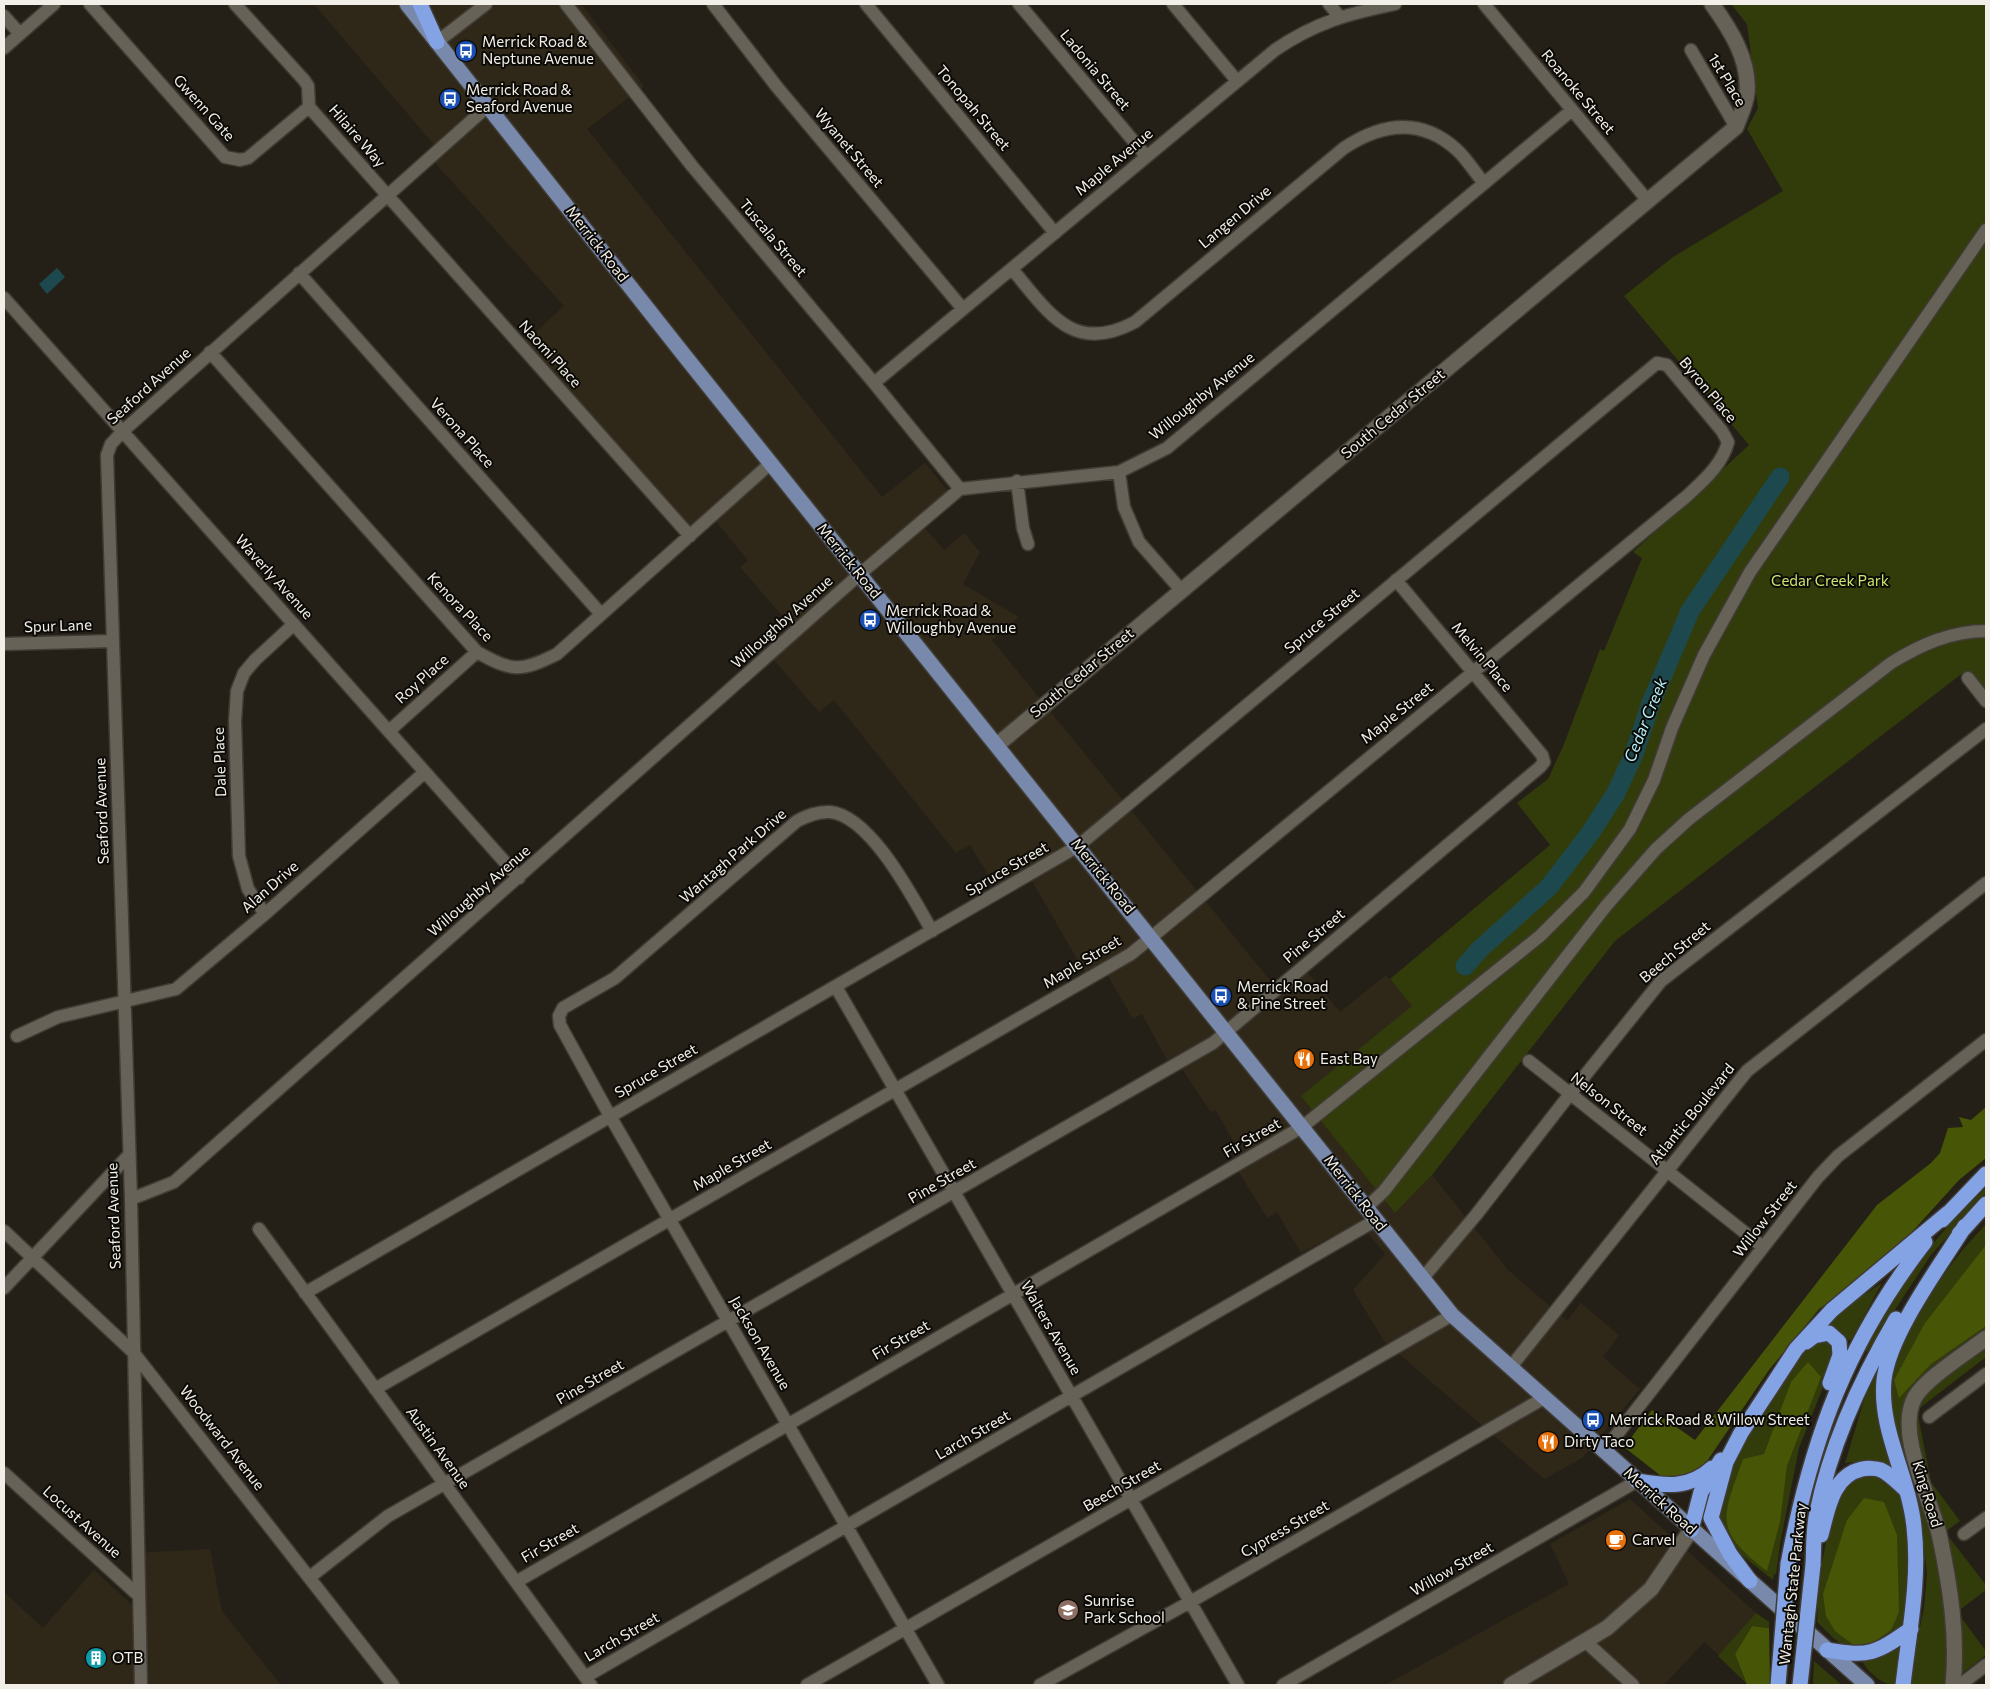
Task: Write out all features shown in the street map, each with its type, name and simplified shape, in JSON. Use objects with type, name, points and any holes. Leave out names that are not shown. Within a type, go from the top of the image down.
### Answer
[{"type":"highway","points":[[420,4],[437,42]]},
{"type":"highway","name":"Wantagh State Parkway","points":[[1778,1685],[1788,1564],[1804,1489],[1830,1405],[1853,1355],[1882,1304],[1911,1260],[1948,1213],[1986,1174]]},
{"type":"highway","name":"Wantagh State Parkway","points":[[1800,1685],[1816,1514],[1829,1465],[1848,1413],[1870,1364],[1900,1313],[1929,1270],[1965,1226],[1986,1204]]},
{"type":"highway","points":[[1691,1530],[1701,1492],[1719,1462],[1741,1433],[1796,1349],[1832,1310],[1948,1213]]},
{"type":"highway","points":[[1903,1685],[1918,1567],[1914,1526],[1883,1403],[1884,1379],[1898,1334],[1965,1226]]},
{"type":"highway","points":[[1796,1349],[1814,1336],[1829,1333],[1839,1342],[1840,1355],[1828,1389],[1804,1489]]},
{"type":"highway","points":[[1741,1433],[1726,1462],[1710,1518],[1730,1554],[1750,1581]]},
{"type":"highway","points":[[1637,1481],[1664,1486],[1684,1485],[1702,1478],[1719,1462]]},
{"type":"highway","points":[[1812,1565],[1832,1496],[1841,1480],[1853,1472],[1866,1468],[1881,1470],[1906,1490]]},
{"type":"highway","points":[[1827,1650],[1868,1654],[1884,1648],[1911,1629]]},
{"type":"main road","name":"Merrick Road","points":[[406,4],[1452,1315],[1866,1685]]},
{"type":"street","points":[[4,48],[54,4]]},
{"type":"street","name":"Gwenn Gate","points":[[90,4],[225,157],[240,160],[248,158],[310,107]]},
{"type":"street","name":"Hilaire Way","points":[[235,4],[304,80],[308,86],[310,107],[387,195]]},
{"type":"street","points":[[437,42],[486,4]]},
{"type":"street","name":"Tuscala Street","points":[[566,4],[692,166],[960,489]]},
{"type":"street","name":"Wyanet Street","points":[[713,4],[776,87],[963,310]]},
{"type":"street","name":"Tonopah Street","points":[[866,4],[1055,233]]},
{"type":"street","name":"Ladonia Street","points":[[1019,4],[1146,156]]},
{"type":"street","points":[[1173,4],[1237,81]]},
{"type":"street","points":[[1329,4],[1339,16]]},
{"type":"street","name":"Maple Avenue","points":[[874,384],[1146,156],[1237,81],[1293,38],[1339,16],[1395,4]]},
{"type":"street","name":"Roanoke Street","points":[[1484,4],[1648,201]]},
{"type":"street","points":[[1712,4],[1727,25],[1742,60],[1747,94],[1736,126]]},
{"type":"street","points":[[4,16],[20,34]]},
{"type":"street","name":"1st Place","points":[[1691,50],[1736,126]]},
{"type":"street","name":"Seaford Avenue","points":[[141,1685],[131,1200],[123,1003],[107,455],[111,444],[122,431],[488,106]]},
{"type":"street","name":"Willoughby Avenue","points":[[131,1200],[174,1182],[860,574],[960,489],[1018,481],[1119,472],[1167,448],[1572,110]]},
{"type":"street","name":"South Cedar Street","points":[[997,745],[1736,126]]},
{"type":"street","name":"Langen Drive","points":[[1012,269],[1052,317],[1072,330],[1092,335],[1115,332],[1134,322],[1344,148],[1365,134],[1387,127],[1414,128],[1437,136],[1458,150],[1484,183]]},
{"type":"street","name":"Naomi Place","points":[[387,195],[690,536]]},
{"type":"street","name":"Fir Street","points":[[516,1582],[1302,1127],[1540,936],[1568,910],[1599,874],[1635,818],[1654,780],[1687,692],[1745,580],[1986,230]]},
{"type":"street","name":"Verona Place","points":[[299,273],[602,614]]},
{"type":"street","name":"Waverly Avenue","points":[[4,298],[519,878]]},
{"type":"street","name":"Kenora Place","points":[[210,352],[477,652],[502,666],[517,668],[534,666],[557,654],[771,463]]},
{"type":"street","name":"Byron Place","points":[[1651,367],[1657,362],[1667,366],[1722,431],[1728,442],[1726,452]]},
{"type":"street","name":"Spruce Street","points":[[305,1293],[1078,846],[1651,367]]},
{"type":"street","name":"Maple Street","points":[[375,1389],[1131,954],[1687,496],[1715,469],[1726,452]]},
{"type":"street","points":[[1119,472],[1124,507],[1139,542],[1181,590]]},
{"type":"street","points":[[1018,481],[1023,528],[1028,544]]},
{"type":"street","name":"Melvin Place","points":[[1396,580],[1474,671],[1542,755]]},
{"type":"street","name":"Dale Place","points":[[265,914],[248,888],[239,856],[235,721],[237,691],[244,673],[255,660],[294,624]]},
{"type":"street","points":[[1366,1208],[1384,1191],[1601,913],[1656,849],[1689,819],[1891,663],[1928,642],[1961,632],[1986,631]]},
{"type":"street","name":"Spur Lane","points":[[4,644],[113,641]]},
{"type":"street","name":"Roy Place","points":[[389,731],[477,652]]},
{"type":"street","points":[[1968,678],[1986,702]]},
{"type":"street","name":"Beech Street","points":[[1422,1279],[1476,1215],[1661,981],[1986,729]]},
{"type":"street","name":"Pine Street","points":[[310,1576],[388,1516],[1208,1046],[1227,1032],[1240,1019],[1540,767],[1544,762],[1542,755]]},
{"type":"street","name":"Alan Drive","points":[[17,1036],[58,1017],[176,989],[265,914],[425,772]]},
{"type":"street","name":"Wantagh Park Drive","points":[[559,1016],[563,1008],[615,978],[796,821],[813,814],[829,812],[859,824],[902,878],[932,931]]},
{"type":"street","name":"Atlantic Boulevard","points":[[1510,1368],[1747,1070],[1986,883]]},
{"type":"street","name":"Walters Avenue","points":[[836,987],[1238,1685]]},
{"type":"street","name":"Jackson Avenue","points":[[559,1016],[560,1025],[610,1116],[938,1685]]},
{"type":"street","name":"Willow Street","points":[[1604,1451],[1763,1247],[1838,1156],[1986,1040]]},
{"type":"street","name":"Nelson Street","points":[[1529,1061],[1763,1247]]},
{"type":"street","points":[[4,1288],[129,1155]]},
{"type":"street","name":"Larch Street","points":[[588,1681],[847,1527],[1376,1220]]},
{"type":"street","name":"Austin Avenue","points":[[259,1229],[588,1681]]},
{"type":"street","name":"Woodward Avenue","points":[[4,1231],[133,1352],[310,1576],[393,1685]]},
{"type":"street","name":"Beech Street","points":[[807,1685],[906,1630],[1452,1315]]},
{"type":"street","name":"King Road","points":[[1953,1685],[1955,1666],[1952,1606],[1940,1536],[1909,1432],[1909,1413],[1914,1398],[1924,1385],[1986,1338]]},
{"type":"street","points":[[1929,1417],[1986,1374]]},
{"type":"street","name":"Cypress Street","points":[[1040,1685],[1190,1602],[1544,1398]]},
{"type":"street","name":"Locust Avenue","points":[[4,1473],[138,1594]]},
{"type":"street","name":"Willow Street","points":[[1283,1685],[1637,1481]]},
{"type":"street","points":[[1964,1534],[1986,1518]]},
{"type":"street","points":[[1511,1685],[1607,1628],[1651,1589],[1691,1530]]},
{"type":"street","points":[[1586,1642],[1634,1685]]},
{"type":"street","points":[[1960,1685],[1986,1665]]},
{"type":"shaded area","points":[[314,4],[581,4],[644,86],[587,129],[882,497],[925,463],[949,492],[917,519],[944,550],[964,533],[980,552],[963,584],[1019,617],[992,640],[1273,984],[1300,963],[1340,1012],[1386,975],[1413,1006],[1302,1096],[1395,1213],[1432,1175],[1508,1270],[1567,1321],[1581,1303],[1619,1335],[1603,1357],[1640,1389],[1582,1458],[1544,1479],[1384,1341],[1353,1290],[1385,1254],[1359,1222],[1301,1253],[1277,1212],[1267,1218],[1232,1161],[1241,1155],[1216,1110],[1211,1112],[1175,1059],[1168,1062],[1142,1014],[1133,1019],[1101,964],[1085,973],[1027,872],[997,888],[970,845],[956,853],[834,700],[819,712],[765,650],[791,626],[740,567],[748,560],[707,511],[688,529],[525,342],[564,306],[427,154],[435,146]]},
{"type":"shaded area","points":[[1630,1499],[1756,1613],[1720,1656],[1704,1642],[1664,1685],[1385,1685],[1569,1584],[1550,1544]]},
{"type":"shaded area","points":[[210,1549],[222,1611],[281,1685],[4,1685],[4,1592],[43,1628],[94,1570],[133,1606],[132,1553]]},
{"type":"green space","name":"Cedar Creek Park","points":[[1731,4],[1986,4],[1986,701],[1964,672],[1615,941],[1432,1175],[1395,1213],[1301,1096],[1412,1006],[1390,979],[1550,845],[1517,803],[1548,779],[1564,744],[1600,649],[1604,651],[1642,558],[1633,552],[1749,445],[1624,296],[1673,257],[1783,191],[1747,129],[1758,108],[1747,24]]},
{"type":"green space","points":[[1986,1107],[1986,1158],[1959,1180],[1902,1243],[1858,1283],[1819,1309],[1769,1370],[1701,1470],[1681,1478],[1661,1476],[1624,1447],[1652,1410],[1695,1440],[1877,1205],[1931,1163],[1940,1153],[1948,1128],[1963,1127],[1959,1117],[1971,1120]]},
{"type":"green space","points":[[1986,1187],[1986,1193],[1931,1255],[1867,1352],[1864,1350],[1903,1284],[1918,1263],[1950,1223]]},
{"type":"green space","points":[[1986,1224],[1986,1357],[1917,1410],[1931,1482],[1960,1521],[1945,1532],[1986,1585],[1986,1590],[1957,1612],[1986,1651],[1986,1655],[1947,1685],[1908,1685],[1924,1608],[1927,1574],[1920,1513],[1896,1441],[1887,1387],[1906,1329],[1925,1299],[1964,1248]]},
{"type":"green space","points":[[1986,1245],[1986,1326],[1931,1364],[1899,1398],[1894,1380],[1925,1323]]},
{"type":"green space","points":[[1882,1283],[1851,1340],[1848,1340],[1827,1322],[1842,1309]]},
{"type":"green space","points":[[1819,1339],[1833,1342],[1835,1357],[1799,1448],[1780,1544],[1776,1575],[1774,1573],[1773,1580],[1735,1550],[1717,1517],[1730,1471],[1746,1436],[1785,1377],[1798,1360]]},
{"type":"green space","points":[[1884,1358],[1898,1476],[1875,1463],[1865,1461],[1845,1463],[1865,1397]]},
{"type":"green space","points":[[1808,1362],[1821,1377],[1787,1466],[1780,1522],[1767,1571],[1738,1545],[1730,1533],[1727,1522],[1727,1510],[1743,1459],[1764,1454],[1791,1382]]},
{"type":"green space","points":[[1863,1474],[1883,1477],[1895,1489],[1903,1505],[1908,1524],[1911,1565],[1908,1603],[1902,1626],[1884,1644],[1858,1650],[1841,1644],[1817,1622],[1818,1609],[1816,1607],[1822,1563],[1835,1497],[1841,1488]]},
{"type":"green space","points":[[1864,1498],[1884,1502],[1897,1535],[1899,1612],[1891,1630],[1868,1646],[1855,1646],[1835,1631],[1826,1616],[1823,1594],[1847,1520]]},
{"type":"green space","points":[[1756,1613],[1769,1622],[1769,1628],[1752,1626],[1735,1654],[1746,1683],[1718,1656]]},
{"type":"green space","points":[[1752,1626],[1769,1628],[1770,1685],[1747,1685],[1735,1654]]},
{"type":"green space","points":[[1901,1643],[1897,1681],[1895,1685],[1885,1683],[1876,1677],[1862,1661],[1883,1655]]},
{"type":"green space","points":[[1814,1661],[1842,1685],[1813,1685]]},
{"type":"water","points":[[57,268],[65,277],[47,294],[39,284]]},
{"type":"waterway","name":"Cedar Creek","points":[[1465,966],[1480,949],[1549,887],[1591,832],[1616,793],[1634,754],[1651,703],[1690,611],[1780,477]]},
{"type":"place","name":"Merrick Road & Neptune Avenue","points":[[466,51]]},
{"type":"place","name":"Merrick Road & Seaford Avenue","points":[[450,99]]},
{"type":"place","name":"Merrick Road & Willoughby Avenue","points":[[870,620]]},
{"type":"place","name":"Merrick Road & Pine Street","points":[[1221,996]]},
{"type":"place","name":"East Bay","points":[[1304,1059]]},
{"type":"place","name":"Merrick Road & Willow Street","points":[[1593,1420]]},
{"type":"place","name":"Dirty Taco","points":[[1548,1442]]},
{"type":"place","name":"Carvel","points":[[1616,1540]]},
{"type":"place","name":"Sunrise Park School","points":[[1068,1610]]},
{"type":"place","name":"OTB","points":[[96,1658]]}]
